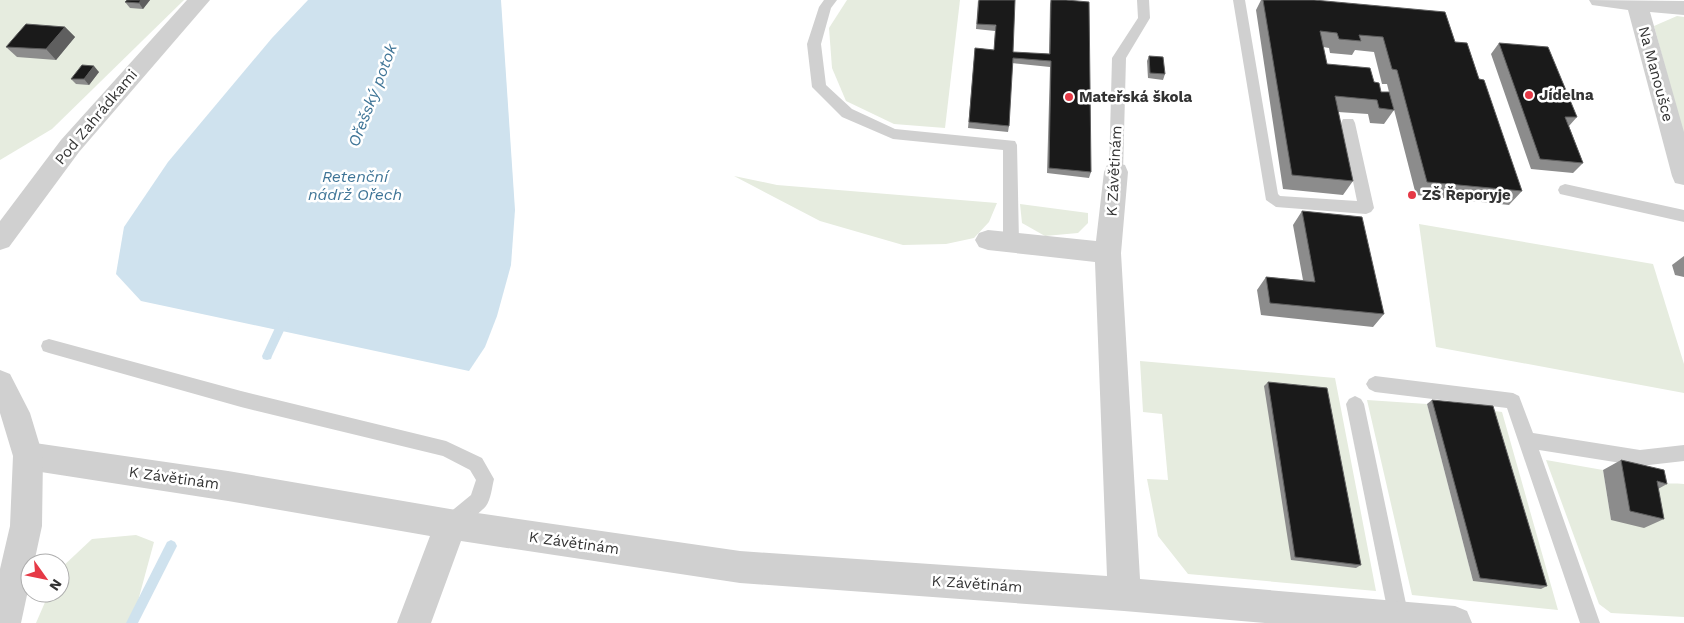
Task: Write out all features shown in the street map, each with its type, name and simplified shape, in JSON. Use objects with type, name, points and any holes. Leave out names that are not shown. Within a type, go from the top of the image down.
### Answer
[{"type":"street","name":"Pod Zahrádkami","points":[[0,240],[70,146],[199,0]]},
{"type":"street","points":[[1600,0],[1637,1],[1684,8]]},
{"type":"street","name":"Na Manoušce","points":[[1637,1],[1684,176]]},
{"type":"street","name":"K Závětinám","points":[[1116,172],[1108,254],[1124,594]]},
{"type":"street","points":[[1000,241],[1108,254]]},
{"type":"street","points":[[0,383],[15,412],[28,456],[26,526],[4,623]]},
{"type":"street","name":"K Závětinám","points":[[28,456],[228,486],[450,524],[740,567],[1124,594],[1455,623]]},
{"type":"street","points":[[414,623],[440,557],[450,524]]},
{"type":"lane","points":[[831,0],[825,7],[814,44],[819,88],[847,113],[893,134],[1010,145],[1000,241]]},
{"type":"lane","name":"K Závětinám","points":[[1116,172],[1119,58],[1134,38],[1144,18],[1143,0]]},
{"type":"lane","points":[[1239,0],[1271,196],[1276,201],[1366,208],[1348,123]]},
{"type":"lane","points":[[1565,190],[1684,216]]},
{"type":"lane","points":[[48,346],[241,400],[446,449],[476,464],[485,479],[479,500],[450,524]]},
{"type":"lane","points":[[1375,384],[1513,401],[1590,623]]},
{"type":"lane","points":[[1355,404],[1399,618]]},
{"type":"lane","points":[[1526,440],[1640,458],[1684,453]]},
{"type":"shaded area","points":[[0,0],[184,0],[52,129],[0,160]]},
{"type":"shaded area","points":[[847,0],[960,0],[945,128],[894,124],[846,101],[832,68],[829,28]]},
{"type":"shaded area","points":[[1677,16],[1684,17],[1684,137],[1654,26]]},
{"type":"shaded area","points":[[734,176],[777,185],[997,203],[989,222],[974,238],[946,244],[903,245],[820,221]]},
{"type":"shaded area","points":[[1020,204],[1088,213],[1088,223],[1078,233],[1045,236],[1022,223]]},
{"type":"shaded area","points":[[1419,224],[1653,264],[1684,364],[1684,393],[1436,347]]},
{"type":"shaded area","points":[[1140,361],[1335,378],[1376,591],[1188,574],[1158,536],[1147,479],[1168,480],[1162,414],[1143,412]]},
{"type":"shaded area","points":[[1367,400],[1427,404],[1473,581],[1487,410],[1502,412],[1558,610],[1412,595]]},
{"type":"shaded area","points":[[1546,460],[1603,470],[1611,520],[1642,490],[1659,484],[1684,484],[1684,617],[1611,613],[1599,604]]},
{"type":"shaded area","points":[[136,535],[154,542],[132,623],[36,623],[45,603],[70,603],[70,560],[92,539]]},
{"type":"water","name":"Retenční nádrž Ořech","points":[[308,0],[501,0],[515,210],[511,265],[497,316],[485,347],[469,371],[141,301],[116,274],[124,227],[168,162],[272,38]]},
{"type":"building","points":[[127,0],[141,0],[139,3],[125,2]]},
{"type":"building","name":"Mateřská škola","points":[[979,0],[1015,0],[1013,52],[1050,54],[1051,0],[1089,2],[1091,172],[1049,168],[1051,61],[1013,58],[1009,126],[969,122],[975,48],[994,50],[996,25],[977,24]]},
{"type":"building","points":[[1263,0],[1314,0],[1445,12],[1455,42],[1467,43],[1479,79],[1484,80],[1522,191],[1427,182],[1397,70],[1392,69],[1383,37],[1359,35],[1361,41],[1339,39],[1337,33],[1320,31],[1327,64],[1370,68],[1374,82],[1379,83],[1381,92],[1389,92],[1394,110],[1379,108],[1377,100],[1335,96],[1353,181],[1292,175]]},
{"type":"building","points":[[26,24],[65,27],[46,49],[6,47]]},
{"type":"building","name":"Jídelna","points":[[1499,43],[1548,47],[1577,117],[1565,117],[1583,163],[1540,159]]},
{"type":"building","points":[[1149,56],[1163,57],[1165,74],[1150,73]]},
{"type":"building","points":[[82,65],[94,66],[84,79],[71,79]]},
{"type":"building","points":[[1302,211],[1362,217],[1384,314],[1270,303],[1266,277],[1315,282]]},
{"type":"building","points":[[1268,382],[1327,388],[1361,565],[1295,557]]},
{"type":"building","points":[[1432,400],[1493,406],[1547,586],[1480,578]]},
{"type":"building","points":[[1621,460],[1664,470],[1667,484],[1657,481],[1664,519],[1630,511]]},
{"type":"waterway","name":"Ořešský potok","points":[[267,356],[284,320]]},
{"type":"waterway","name":"Ořešský potok","points":[[132,623],[171,546]]},
{"type":"place","name":"Jídelna","points":[[1529,95]]},
{"type":"place","name":"Mateřská škola","points":[[1069,97]]},
{"type":"place","name":"ZŠ Řeporyje","points":[[1412,195]]}]
